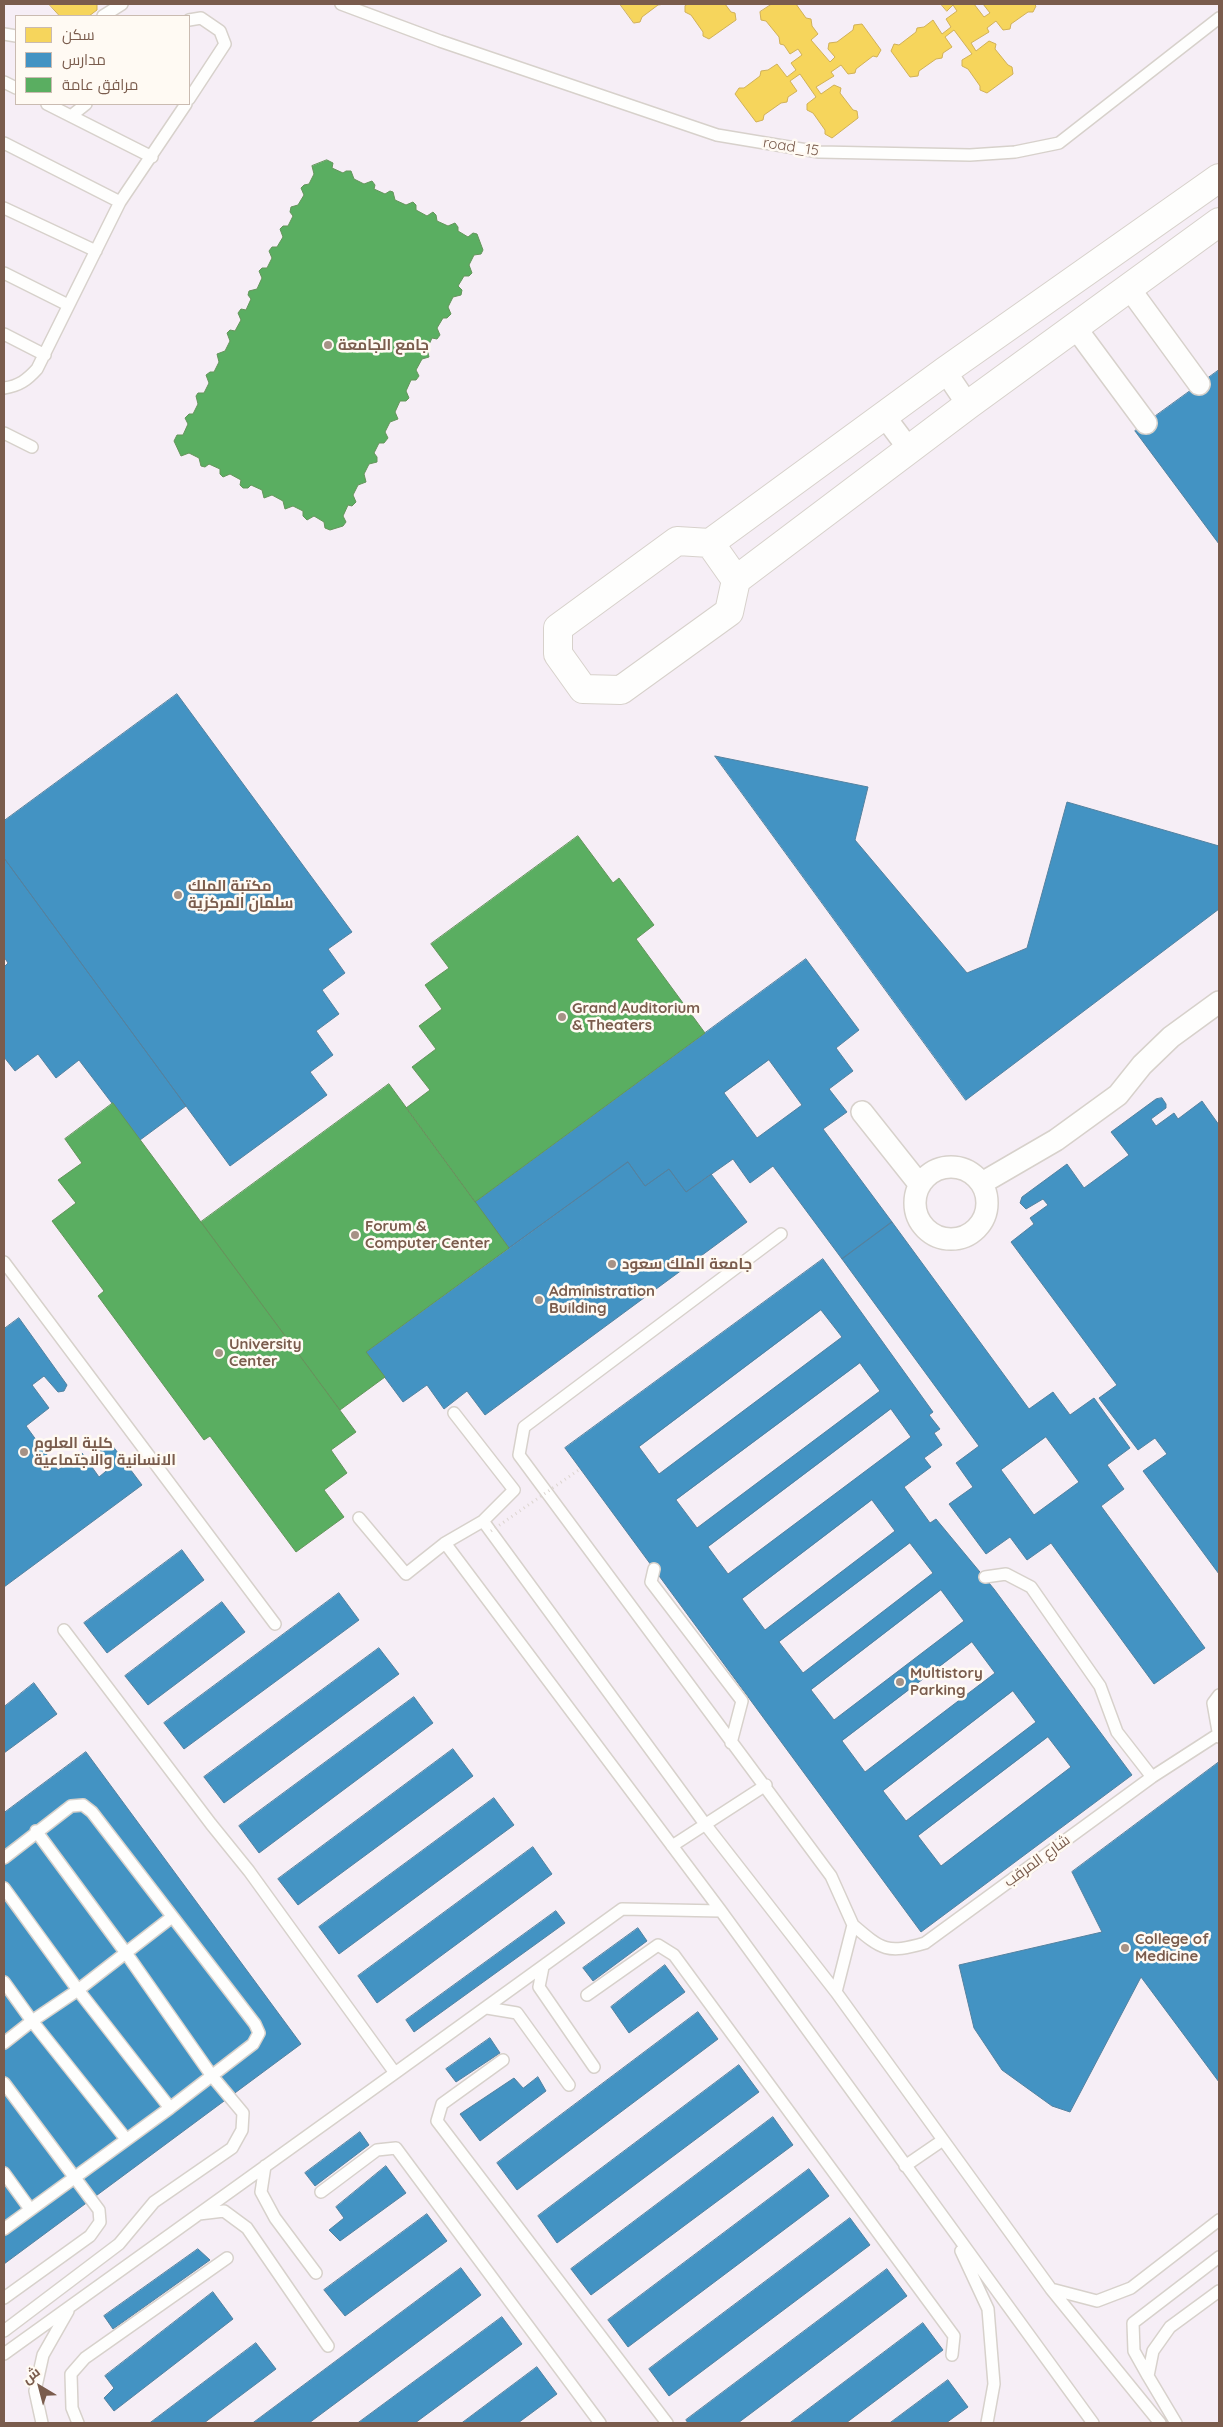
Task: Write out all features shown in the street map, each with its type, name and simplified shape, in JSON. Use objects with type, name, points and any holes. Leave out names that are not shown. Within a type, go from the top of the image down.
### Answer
[{"type":"street","points":[[1219,178],[945,371],[885,417],[710,543],[677,541],[558,628],[558,654],[569,672],[583,689],[622,690],[730,612],[736,580],[968,405],[1219,222]]},
{"type":"street","points":[[1129,288],[1199,384]]},
{"type":"street","points":[[1075,327],[1146,423]]},
{"type":"street","points":[[945,371],[968,405]]},
{"type":"street","points":[[885,417],[909,449]]},
{"type":"street","points":[[710,543],[736,580]]},
{"type":"street","points":[[982,1183],[1056,1140],[1118,1096],[1142,1065],[1171,1037],[1219,1002]]},
{"type":"street","points":[[862,1112],[920,1185]]},
{"type":"street","points":[[951,1166],[963,1168],[974,1174],[982,1183],[987,1195],[988,1206],[979,1228],[970,1235],[947,1240],[926,1230],[919,1221],[915,1209],[915,1196],[920,1185],[927,1175],[938,1169],[951,1166]]},
{"type":"lane","points":[[105,15],[122,4]]},
{"type":"lane","name":"road_15","points":[[342,4],[440,41],[718,135],[819,152],[970,155],[1015,152],[1059,143],[1219,18]]},
{"type":"lane","points":[[190,20],[201,18],[220,31],[225,44],[190,97]]},
{"type":"lane","points":[[49,105],[152,157]]},
{"type":"lane","points":[[71,116],[85,105]]},
{"type":"lane","points":[[4,388],[28,380],[45,355],[120,202],[185,105]]},
{"type":"lane","points":[[4,143],[120,202]]},
{"type":"lane","points":[[4,208],[96,252]]},
{"type":"lane","points":[[4,273],[68,305]]},
{"type":"lane","points":[[4,334],[45,355]]},
{"type":"lane","points":[[4,433],[32,448]]},
{"type":"lane","points":[[781,1234],[524,1428],[519,1456],[731,1743],[766,1785],[831,1876],[853,1924],[836,1992]]},
{"type":"lane","points":[[4,1262],[275,1624]]},
{"type":"lane","points":[[359,1518],[406,1574],[445,1543],[483,1521],[514,1490],[454,1412]]},
{"type":"lane","points":[[483,1521],[705,1824],[836,1992],[1050,2289],[1160,2423]]},
{"type":"lane","points":[[445,1543],[721,1911],[1093,2423]]},
{"type":"lane","points":[[654,1569],[651,1582],[742,1700],[731,1743]]},
{"type":"lane","points":[[984,1578],[1006,1574],[1031,1587],[1100,1686],[1117,1732],[1152,1777]]},
{"type":"lane","points":[[64,1630],[138,1725],[211,1824],[249,1871],[395,2073]]},
{"type":"lane","points":[[1216,1699],[1218,1736]]},
{"type":"lane","name":"شارع المرقب","points":[[853,1924],[878,1946],[900,1950],[925,1943],[1152,1777],[1218,1736]]},
{"type":"lane","points":[[672,1846],[766,1785]]},
{"type":"lane","points":[[4,1858],[36,1831],[71,1806],[83,1806],[92,1812],[255,2024],[259,2033],[254,2044],[4,2229]]},
{"type":"lane","points":[[4,2331],[119,2244],[154,2202],[232,2148],[242,2130],[243,2113],[212,2076],[126,1953],[36,1831]]},
{"type":"lane","points":[[4,1888],[78,1990],[170,2108]]},
{"type":"lane","points":[[4,2354],[622,1909],[721,1911]]},
{"type":"lane","points":[[4,2043],[32,2021],[78,1990],[172,1918]]},
{"type":"lane","points":[[587,1995],[658,1945],[674,1955],[954,2336],[952,2355]]},
{"type":"lane","points":[[543,1967],[539,1987],[594,2067]]},
{"type":"lane","points":[[4,1982],[32,2021],[126,2139]]},
{"type":"lane","points":[[487,2008],[517,2013],[569,2085]]},
{"type":"lane","points":[[502,2060],[442,2104],[437,2121],[667,2423]]},
{"type":"lane","points":[[4,2084],[99,2210],[100,2222],[96,2230],[4,2298]]},
{"type":"lane","points":[[905,2166],[943,2140]]},
{"type":"lane","points":[[320,2192],[377,2150],[396,2148],[540,2346],[600,2423]]},
{"type":"lane","points":[[265,2166],[261,2192],[275,2218],[316,2273]]},
{"type":"lane","points":[[4,2173],[30,2209]]},
{"type":"lane","points":[[197,2215],[224,2211],[247,2228],[328,2346]]},
{"type":"lane","points":[[1050,2289],[1097,2302],[1131,2288],[1219,2220]]},
{"type":"lane","points":[[949,2226],[988,2309],[994,2384],[987,2423]]},
{"type":"lane","points":[[1176,2423],[1134,2351],[1133,2323],[1219,2257]]},
{"type":"lane","points":[[78,2423],[72,2408],[71,2374],[85,2358],[227,2258]]},
{"type":"lane","points":[[1148,2376],[1153,2351],[1170,2327],[1219,2291]]},
{"type":"lane","points":[[42,2423],[36,2391],[43,2355],[73,2304]]},
{"type":"path","points":[[491,1531],[580,1469]]},
{"type":"shaded area","name":"جامعة الملك سعود","points":[[4,4],[1219,4],[1219,2423],[4,2423]]},
{"type":"building: سكن","points":[[49,4],[97,4],[97,10],[90,15],[59,15]]},
{"type":"building: سكن","points":[[620,4],[665,4],[658,5],[642,17],[640,22],[634,23]]},
{"type":"building: سكن","points":[[689,4],[725,4],[731,12],[735,13],[736,20],[709,39],[703,36],[703,32],[691,15],[685,12],[685,6]]},
{"type":"building: سكن","points":[[772,4],[796,4],[806,18],[811,19],[812,26],[818,34],[811,40],[830,62],[835,57],[828,49],[829,43],[837,42],[853,30],[854,25],[862,24],[881,50],[877,57],[873,56],[856,69],[855,73],[848,74],[841,65],[831,72],[834,76],[816,87],[821,94],[834,85],[841,88],[840,93],[853,110],[857,111],[858,118],[832,138],[825,134],[825,130],[813,113],[807,110],[807,104],[816,97],[800,74],[790,81],[797,91],[788,97],[787,102],[781,103],[764,115],[763,120],[756,122],[735,94],[739,88],[744,88],[760,76],[761,71],[768,70],[777,64],[787,77],[796,70],[791,63],[802,55],[798,49],[790,54],[784,45],[780,44],[779,37],[766,21],[761,20],[760,12]]},
{"type":"building: سكن","points":[[941,4],[974,4],[984,17],[990,13],[983,4],[1034,4],[1036,6],[1033,12],[1028,12],[1011,24],[1010,29],[1003,30],[996,21],[987,28],[989,32],[971,43],[976,51],[989,41],[996,44],[995,49],[1008,65],[1012,67],[1013,74],[987,93],[980,90],[980,86],[968,69],[962,66],[962,60],[972,54],[954,30],[945,37],[952,47],[943,53],[942,58],[936,59],[919,71],[918,76],[910,77],[891,51],[894,44],[899,45],[916,32],[917,28],[924,27],[933,20],[942,34],[951,27],[946,19],[957,11],[953,5],[947,11]]},
{"type":"building: مدارس","points":[[1219,370],[1219,544],[1135,431]]},
{"type":"building: مدارس","name":"مكتبة الملك سلمان المركزية","points":[[177,694],[352,932],[328,949],[345,973],[322,990],[339,1014],[316,1031],[333,1055],[310,1072],[327,1095],[230,1166],[4,858],[4,821]]},
{"type":"building: مدارس","points":[[715,756],[868,787],[855,840],[967,973],[1027,948],[1067,802],[1219,846],[1219,909],[966,1100]]},
{"type":"building: مدارس","points":[[4,858],[186,1106],[140,1140],[79,1060],[56,1078],[38,1054],[15,1071],[4,1057],[4,967],[8,963],[4,957]]},
{"type":"building: مدارس","points":[[806,959],[859,1030],[836,1048],[853,1071],[829,1089],[847,1112],[823,1129],[892,1222],[842,1259],[773,1166],[750,1183],[733,1159],[686,1192],[669,1169],[645,1186],[628,1162],[509,1248],[475,1202]],"holes":[[[769,1060],[802,1105],[757,1138],[724,1093]]]},
{"type":"building: مدارس","points":[[1162,1098],[1166,1108],[1151,1119],[1156,1126],[1174,1113],[1178,1119],[1202,1101],[1219,1125],[1219,1574],[1143,1471],[1167,1454],[1155,1438],[1138,1450],[1099,1398],[1117,1385],[1011,1242],[1034,1224],[1030,1218],[1048,1205],[1043,1199],[1026,1209],[1020,1203],[1022,1197],[1067,1164],[1084,1188],[1129,1155],[1111,1132],[1156,1099]]},
{"type":"building: مدارس","name":"Administration Building","points":[[628,1162],[645,1186],[669,1169],[686,1192],[711,1174],[747,1222],[485,1415],[467,1391],[444,1409],[427,1385],[403,1402],[366,1352]]},
{"type":"building: مدارس","points":[[892,1222],[1029,1409],[1053,1392],[1070,1415],[1094,1398],[1130,1448],[1107,1465],[1124,1489],[1101,1506],[1205,1648],[1154,1684],[1051,1543],[1027,1560],[1010,1537],[986,1554],[949,1504],[973,1487],[956,1463],[979,1446],[842,1259]],"holes":[[[1046,1437],[1079,1482],[1034,1515],[1001,1470]]]},
{"type":"building: مدارس","name":"Multistory Parking","points":[[823,1259],[933,1412],[929,1415],[940,1429],[934,1433],[942,1445],[924,1458],[931,1467],[904,1487],[930,1523],[936,1519],[994,1589],[1132,1775],[921,1932],[565,1448]]},
{"type":"building: مدارس","points":[[821,1310],[842,1337],[659,1474],[639,1447]]},
{"type":"building: مدارس","name":"كلية العلوم الانسانية والاجتماعية","points":[[19,1318],[67,1385],[64,1391],[58,1392],[44,1376],[32,1385],[49,1408],[26,1426],[58,1470],[82,1453],[99,1477],[111,1467],[100,1450],[103,1445],[108,1443],[112,1445],[142,1485],[4,1587],[4,1329]]},
{"type":"building: مدارس","points":[[860,1363],[880,1391],[697,1528],[676,1500]]},
{"type":"building: مدارس","points":[[891,1409],[911,1437],[728,1574],[708,1547]]},
{"type":"building: مدارس","points":[[872,1500],[895,1531],[765,1630],[742,1599]]},
{"type":"building: مدارس","points":[[910,1543],[933,1573],[803,1673],[779,1642]]},
{"type":"building: مدارس","points":[[182,1550],[204,1580],[107,1653],[84,1623]]},
{"type":"building: مدارس","points":[[941,1590],[964,1621],[834,1720],[811,1690]]},
{"type":"building: مدارس","points":[[339,1593],[359,1620],[184,1749],[164,1723]]},
{"type":"building: مدارس","points":[[222,1602],[245,1632],[148,1705],[125,1676]]},
{"type":"building: مدارس","points":[[972,1642],[995,1673],[865,1772],[842,1741]]},
{"type":"building: مدارس","points":[[379,1648],[399,1674],[224,1803],[204,1777]]},
{"type":"building: مدارس","points":[[34,1683],[57,1714],[4,1753],[4,1707]]},
{"type":"building: مدارس","points":[[1013,1691],[1036,1722],[906,1821],[883,1791]]},
{"type":"building: مدارس","points":[[414,1697],[433,1723],[259,1853],[239,1826]]},
{"type":"building: مدارس","points":[[1048,1737],[1071,1767],[941,1866],[918,1836]]},
{"type":"building: مدارس","points":[[453,1749],[473,1776],[298,1905],[278,1879]]},
{"type":"building: مدارس","points":[[86,1752],[301,2044],[4,2264],[4,1813]]},
{"type":"building: مدارس","name":"College of Medicine","points":[[1219,1762],[1219,2082],[1141,1977],[1070,2112],[1052,2106],[1002,2070],[974,2028],[959,1965],[1102,1932],[1072,1872]]},
{"type":"building: مدارس","points":[[494,1798],[514,1825],[339,1954],[319,1927]]},
{"type":"building: مدارس","points":[[533,1847],[552,1874],[377,2003],[358,1976]]},
{"type":"building: مدارس","points":[[556,1911],[565,1923],[414,2032],[406,2020]]},
{"type":"building: مدارس","points":[[638,1928],[647,1941],[593,1981],[583,1968]]},
{"type":"building: مدارس","points":[[665,1965],[685,1992],[629,2033],[611,2007]]},
{"type":"building: مدارس","points":[[698,2012],[718,2039],[517,2190],[497,2163]]},
{"type":"building: مدارس","points":[[490,2038],[500,2053],[456,2082],[446,2069]]},
{"type":"building: مدارس","points":[[739,2065],[759,2092],[557,2243],[538,2216]]},
{"type":"building: مدارس","points":[[538,2077],[546,2091],[480,2141],[460,2114],[514,2078],[523,2088]]},
{"type":"building: مدارس","points":[[773,2117],[793,2145],[591,2295],[571,2269]]},
{"type":"building: مدارس","points":[[360,2132],[369,2145],[315,2186],[305,2173]]},
{"type":"building: مدارس","points":[[386,2166],[406,2193],[340,2241],[329,2230],[344,2218],[336,2207]]},
{"type":"building: مدارس","points":[[809,2169],[829,2196],[628,2347],[608,2320]]},
{"type":"building: مدارس","points":[[427,2214],[447,2241],[345,2316],[324,2290]]},
{"type":"building: مدارس","points":[[850,2218],[870,2245],[669,2396],[649,2369]]},
{"type":"building: مدارس","points":[[198,2249],[210,2260],[113,2329],[104,2316]]},
{"type":"building: مدارس","points":[[461,2268],[481,2295],[309,2423],[253,2423]]},
{"type":"building: مدارس","points":[[887,2269],[907,2296],[738,2423],[688,2423],[686,2420]]},
{"type":"building: مدارس","points":[[213,2292],[233,2319],[114,2411],[104,2398],[114,2388],[105,2376]]},
{"type":"building: مدارس","points":[[502,2317],[522,2344],[415,2423],[358,2423]]},
{"type":"building: مدارس","points":[[923,2323],[943,2350],[846,2423],[790,2423]]},
{"type":"building: مدارس","points":[[256,2343],[276,2369],[204,2423],[150,2423]]},
{"type":"building: مدارس","points":[[537,2367],[557,2394],[518,2423],[462,2423]]},
{"type":"building: مدارس","points":[[948,2380],[968,2407],[946,2423],[890,2423]]},
{"type":"building: مرافق عامة","name":"جامع الجامعة","points":[[327,160],[333,163],[332,168],[343,173],[351,171],[354,179],[364,184],[372,181],[375,185],[374,189],[385,194],[390,191],[393,192],[395,200],[406,205],[413,202],[416,205],[416,210],[427,216],[433,212],[436,215],[437,221],[448,226],[455,223],[458,231],[468,237],[473,233],[477,234],[483,250],[481,254],[474,255],[469,265],[472,273],[469,276],[464,276],[458,286],[462,290],[461,295],[453,297],[448,307],[451,314],[447,318],[443,318],[437,328],[440,335],[437,339],[432,338],[427,349],[429,357],[422,359],[416,370],[419,376],[416,380],[411,380],[406,391],[409,398],[406,401],[400,401],[395,412],[398,419],[390,422],[385,432],[388,438],[384,443],[379,443],[374,453],[377,457],[377,462],[369,464],[364,474],[366,482],[358,485],[353,495],[356,502],[352,506],[348,505],[343,516],[346,522],[343,526],[330,530],[325,528],[324,522],[314,516],[307,520],[303,516],[303,511],[293,506],[285,509],[283,501],[272,495],[264,498],[262,490],[251,485],[248,488],[243,488],[240,485],[241,480],[230,474],[223,477],[220,474],[220,469],[209,464],[205,467],[201,466],[199,458],[189,453],[181,456],[174,441],[177,435],[183,435],[188,424],[185,418],[189,414],[193,414],[198,404],[196,396],[198,393],[204,393],[209,383],[206,375],[214,372],[219,362],[217,354],[225,351],[230,341],[227,333],[230,330],[235,331],[241,320],[238,313],[241,309],[246,310],[251,299],[248,295],[249,291],[257,289],[262,278],[259,271],[262,268],[267,268],[272,258],[269,251],[272,247],[277,247],[283,237],[280,229],[283,226],[288,226],[293,216],[290,212],[291,207],[298,205],[304,195],[301,188],[309,184],[314,174],[312,166]]},
{"type":"building: مرافق عامة","name":"Grand Auditorium & Theaters","points":[[578,836],[613,883],[619,878],[654,925],[636,939],[705,1033],[475,1202],[406,1108],[430,1090],[412,1067],[436,1049],[419,1026],[442,1009],[425,985],[449,968],[431,944]]},
{"type":"building: مرافق عامة","name":"Forum & Computer Center","points":[[389,1084],[509,1248],[366,1352],[385,1377],[340,1410],[201,1222]]},
{"type":"building: مرافق عامة","name":"University Center","points":[[113,1103],[356,1432],[331,1450],[347,1473],[324,1490],[344,1517],[296,1552],[210,1436],[204,1440],[98,1296],[104,1291],[52,1221],[76,1203],[58,1180],[82,1163],[65,1139]]},
{"type":"place","name":"جامع الجامعة","points":[[328,345]]},
{"type":"place","name":"مكتبة الملك سلمان المركزية","points":[[178,895]]},
{"type":"place","name":"Grand Auditorium & Theaters","points":[[562,1017]]},
{"type":"place","name":"Forum & Computer Center","points":[[355,1235]]},
{"type":"place","name":"جامعة الملك سعود","points":[[612,1264]]},
{"type":"place","name":"Administration Building","points":[[539,1300]]},
{"type":"place","name":"University Center","points":[[219,1353]]},
{"type":"place","name":"كلية العلوم الانسانية والاجتماعية","points":[[24,1452]]},
{"type":"place","name":"Multistory Parking","points":[[900,1682]]},
{"type":"place","name":"College of Medicine","points":[[1125,1948]]}]
